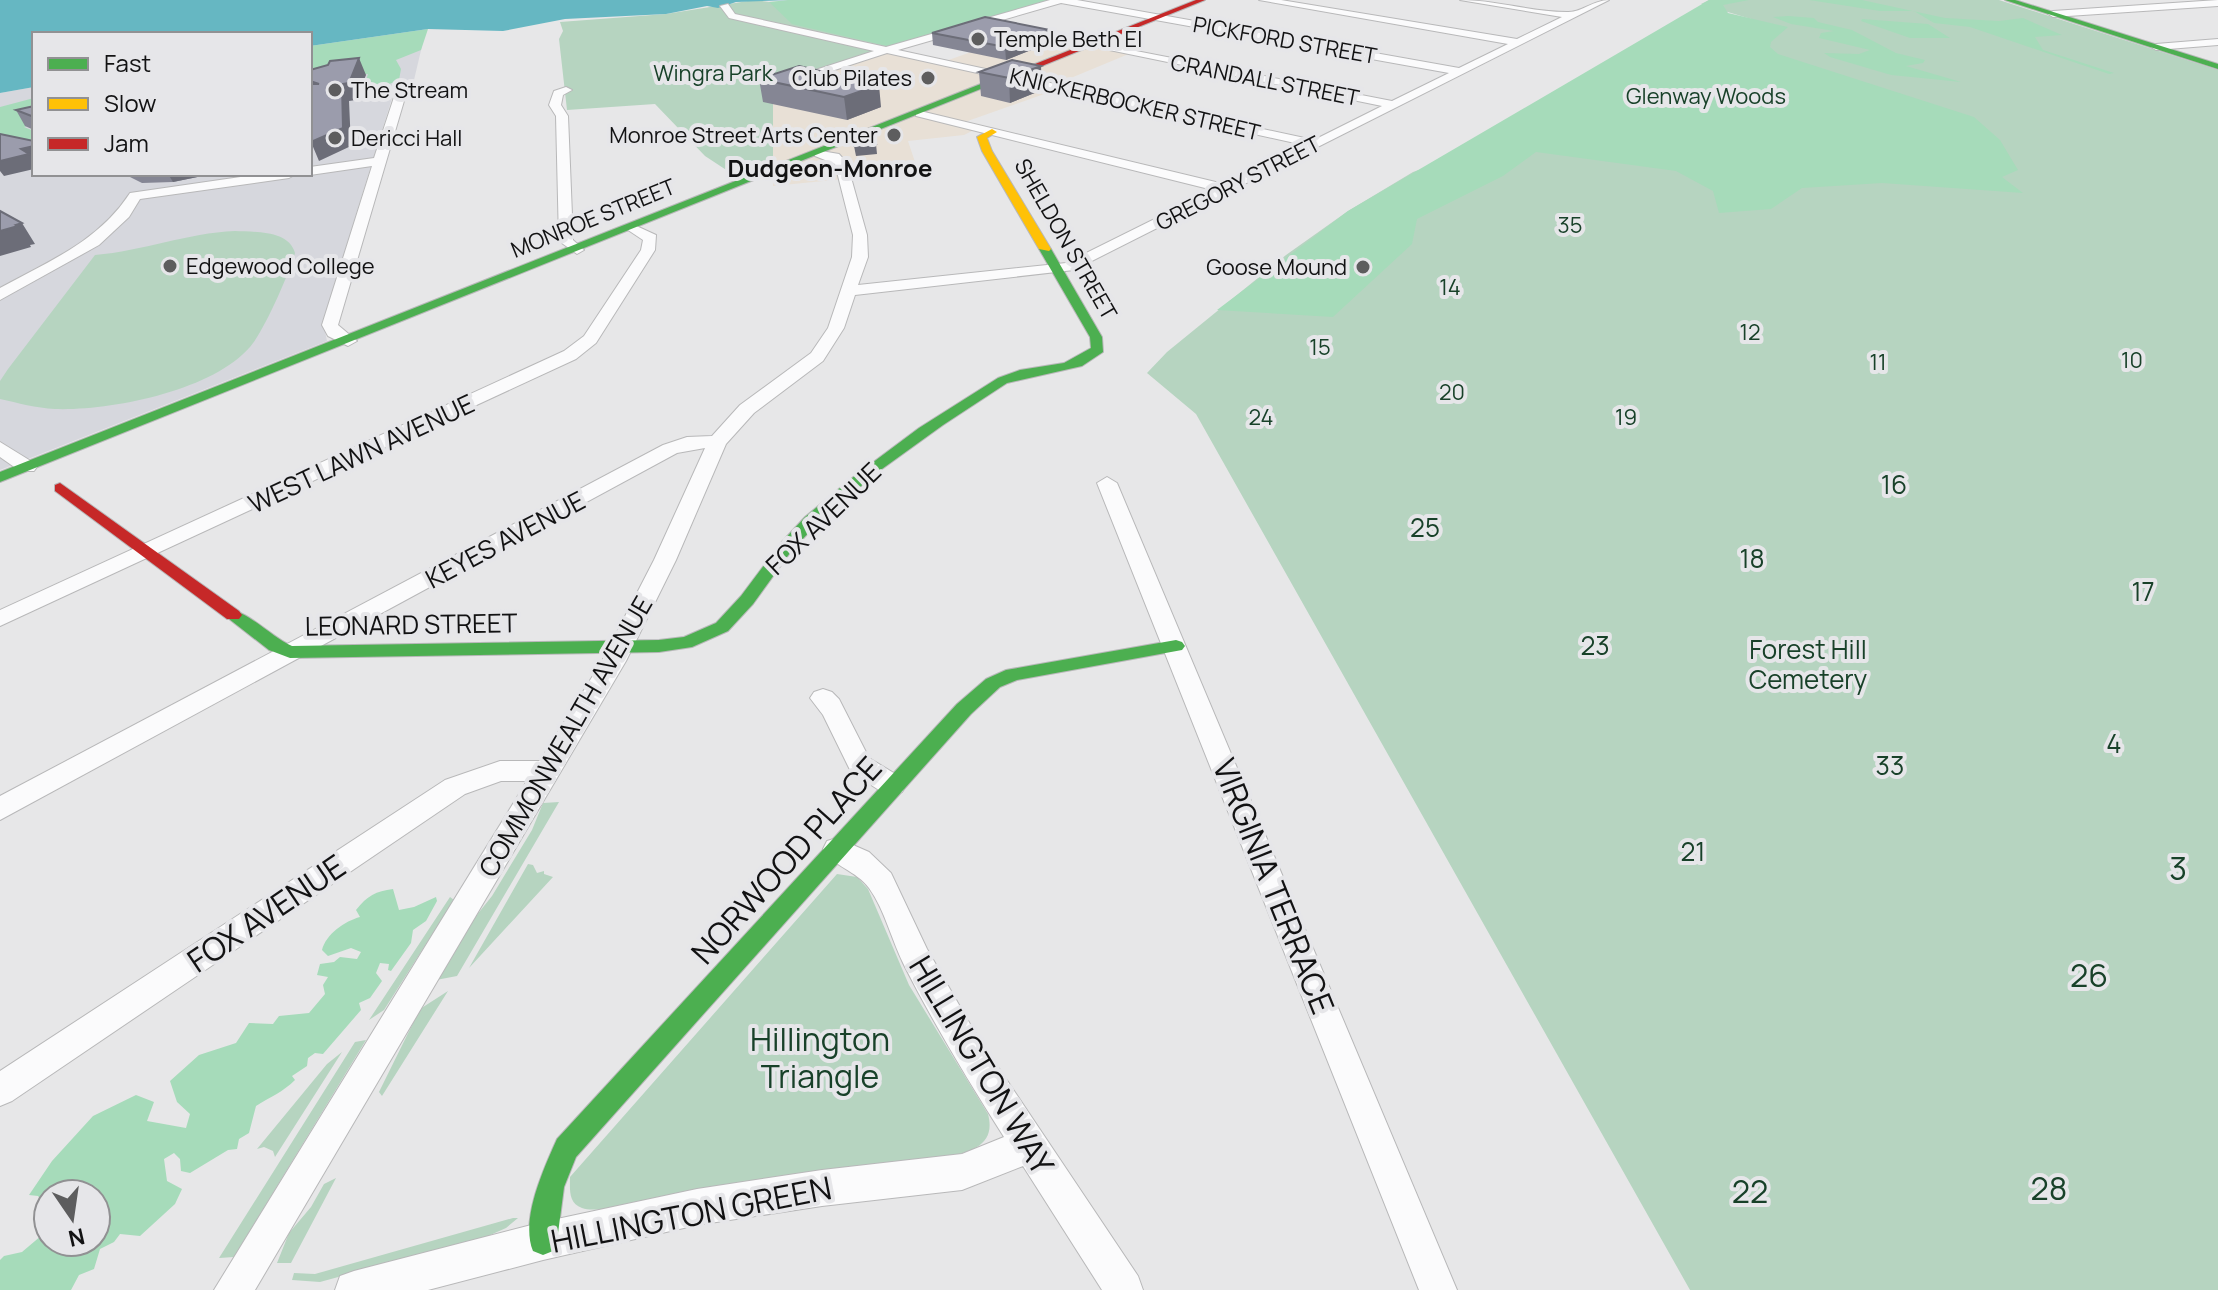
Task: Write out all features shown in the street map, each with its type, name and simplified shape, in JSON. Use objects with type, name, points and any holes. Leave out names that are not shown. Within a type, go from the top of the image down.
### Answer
[{"type":"street","name":"PICKFORD STREET","points":[[1061,0],[1461,72]]},
{"type":"street","points":[[799,77],[1061,0]]},
{"type":"street","name":"MONROE STREET","points":[[0,477],[1202,0]]},
{"type":"street","points":[[1264,0],[1520,43]]},
{"type":"street","points":[[1454,7],[1466,0],[1572,16]]},
{"type":"street","name":"GREGORY STREET","points":[[849,291],[1058,270],[1083,261],[1604,0]]},
{"type":"street","points":[[2008,0],[2218,67]]},
{"type":"street","points":[[2053,14],[2218,3]]},
{"type":"street","name":"KNICKERBOCKER STREET","points":[[725,6],[732,16],[1316,144]]},
{"type":"street","points":[[1419,26],[1431,19]]},
{"type":"street","points":[[2156,47],[2218,42]]},
{"type":"street","name":"CRANDALL STREET","points":[[1090,45],[1393,105]]},
{"type":"street","points":[[348,341],[334,332],[330,325],[403,84]]},
{"type":"street","points":[[566,90],[558,93],[555,105],[562,116],[566,241],[577,250]]},
{"type":"street","points":[[920,113],[1226,189]]},
{"type":"street","name":"SHELDON STREET","points":[[992,132],[981,139],[1099,344],[1096,354],[1076,367]]},
{"type":"street","name":"COMMONWEALTH AVENUE","points":[[233,1290],[623,646],[717,442],[747,409],[817,357],[836,328],[860,257],[860,235],[841,163],[834,157],[820,153]]},
{"type":"street","points":[[312,171],[380,161]]},
{"type":"street","points":[[0,295],[98,238],[119,220],[135,196],[275,176]]},
{"type":"street","name":"WEST LAWN AVENUE","points":[[0,619],[570,355],[590,339],[648,250],[651,238],[632,228]]},
{"type":"street","name":"FOX AVENUE","points":[[623,646],[684,645],[715,634],[729,622],[792,540],[848,486],[895,449],[1008,378],[1027,372],[1076,367]]},
{"type":"street","name":"KEYES AVENUE","points":[[0,809],[670,449],[687,443],[717,442]]},
{"type":"street","points":[[0,448],[27,467]]},
{"type":"street","name":"VIRGINIA TERRACE","points":[[1107,483],[1438,1290]]},
{"type":"street","name":"LEONARD STREET","points":[[60,488],[275,646],[290,652],[623,646]]},
{"type":"street","name":"NORWOOD PLACE","points":[[543,1241],[550,1187],[566,1148],[964,709],[993,683],[1029,671],[1176,646]]},
{"type":"street","points":[[823,698],[840,722],[858,763],[872,775],[892,785]]},
{"type":"street","name":"FOX AVENUE","points":[[0,1090],[455,787],[500,771],[545,771]]},
{"type":"street","name":"HILLINGTON WAY","points":[[837,849],[868,867],[881,881],[944,1011],[1124,1290]]},
{"type":"street","name":"HILLINGTON GREEN","points":[[354,1290],[642,1218],[763,1196],[962,1172],[997,1161],[1027,1144]]},
{"type":"shaded area","points":[[1044,32],[1097,42],[1092,44],[1131,53],[1054,85],[1061,88],[962,123],[978,128],[964,135],[908,141],[915,162],[851,168],[854,178],[773,186],[773,96],[803,81],[887,50],[943,62],[985,47]]},
{"type":"shaded area","name":"Edgewood College","points":[[312,46],[422,46],[414,80],[397,82],[323,321],[327,341],[0,470],[0,93],[32,87],[32,176],[312,176]]},
{"type":"green space","name":"Wingra Park","points":[[754,0],[1051,0],[813,72],[773,97],[773,166],[740,179],[705,156],[655,104],[567,110],[560,22],[666,14]]},
{"type":"green space","name":"Forest Hill Cemetery","points":[[1709,0],[1999,0],[2218,70],[2218,1290],[1690,1290],[1196,414],[1147,373],[1167,352],[1286,255],[1348,211],[1413,172],[1758,51],[1778,27],[1701,4]]},
{"type":"green space","name":"Glenway Woods","points":[[1709,0],[1749,0],[1723,5],[1728,13],[1788,27],[1771,42],[1770,47],[1778,54],[1974,117],[2000,140],[2018,170],[2002,177],[2023,193],[1882,183],[1802,188],[1771,209],[1719,213],[1713,191],[1676,171],[1536,152],[1503,176],[1417,219],[1412,244],[1333,317],[1217,310],[1348,211]]},
{"type":"green space","points":[[1809,0],[1862,0],[1913,11],[1880,11]]},
{"type":"green space","points":[[1049,1],[891,47],[792,24],[769,2]]},
{"type":"green space","points":[[1915,11],[1945,18],[1999,21],[2023,18],[2062,35],[2035,37],[2043,50],[2114,73],[2109,74],[1970,27],[1934,23]]},
{"type":"green space","points":[[1773,17],[1814,18],[1818,22],[1852,30],[1896,53],[1925,60],[1906,66],[1961,82],[1891,75],[1830,57],[1824,53],[1859,54],[1870,50],[1819,38],[1821,33],[1834,31],[1791,24]]},
{"type":"green space","points":[[1862,19],[1928,24],[1950,38],[1910,38]]},
{"type":"green space","points":[[428,29],[421,50],[396,60],[401,69],[399,80],[382,87],[363,89],[368,74],[312,82],[312,46]]},
{"type":"green space","points":[[32,99],[32,125],[24,127],[32,130],[32,143],[0,146],[0,107]]},
{"type":"green space","points":[[235,231],[278,236],[291,245],[295,253],[262,329],[250,347],[233,362],[211,376],[186,386],[131,402],[55,409],[0,399],[0,381],[95,255]]},
{"type":"green space","points":[[559,802],[457,976],[436,980],[532,830],[543,803]]},
{"type":"green space","points":[[528,864],[533,865],[537,873],[544,871],[544,874],[553,877],[469,968]]},
{"type":"green space","name":"Hillington Triangle","points":[[837,874],[857,877],[868,889],[909,985],[988,1114],[989,1133],[985,1139],[974,1149],[948,1157],[728,1185],[608,1208],[577,1206],[571,1195],[570,1177]]},
{"type":"green space","points":[[393,889],[399,910],[436,897],[437,901],[426,921],[413,930],[411,943],[391,971],[388,970],[389,964],[380,963],[376,973],[382,981],[370,998],[359,1003],[361,1010],[323,1054],[315,1053],[308,1058],[307,1066],[292,1076],[295,1080],[256,1106],[249,1133],[239,1139],[237,1149],[228,1150],[190,1173],[181,1171],[180,1159],[174,1153],[164,1159],[167,1181],[182,1189],[175,1204],[140,1236],[120,1234],[112,1243],[112,1178],[40,1178],[93,1116],[136,1095],[154,1102],[147,1121],[186,1128],[190,1114],[177,1102],[170,1081],[199,1055],[236,1043],[249,1023],[273,1024],[279,1016],[309,1013],[325,994],[323,985],[328,977],[317,975],[320,964],[334,962],[340,957],[357,959],[361,952],[351,948],[328,956],[322,950],[324,944],[342,925],[360,917],[356,910],[377,893]]},
{"type":"green space","points":[[450,897],[454,900],[384,1010],[369,1020]]},
{"type":"green space","points":[[448,991],[382,1096],[379,1092],[420,1009]]},
{"type":"green space","points":[[366,1040],[234,1257],[219,1258],[355,1042]]},
{"type":"green space","points":[[342,1052],[275,1157],[273,1151],[264,1147],[257,1149],[327,1064]]},
{"type":"green space","points":[[336,1178],[291,1263],[277,1263],[289,1233],[311,1207],[324,1184]]},
{"type":"green space","points":[[518,1218],[506,1228],[488,1236],[320,1282],[292,1280],[294,1273],[315,1274]]},
{"type":"green space","points":[[32,1244],[32,1258],[97,1258],[94,1269],[79,1275],[71,1290],[0,1290],[0,1260],[22,1252]]},
{"type":"water","points":[[0,0],[788,0],[736,2],[718,8],[707,6],[666,14],[565,19],[503,31],[428,29],[312,46],[312,32],[32,32],[32,87],[0,93]]},
{"type":"building","points":[[985,17],[1050,30],[1005,47],[932,33]]},
{"type":"building","points":[[359,58],[349,83],[342,84],[343,128],[312,142],[312,84],[319,84],[312,82],[312,69],[328,65],[330,61]]},
{"type":"building","points":[[1012,60],[1041,66],[1009,78],[979,72]]},
{"type":"building","points":[[799,66],[879,85],[844,97],[759,79]]},
{"type":"building","points":[[32,106],[32,116],[16,110]]},
{"type":"building","points":[[871,129],[876,144],[854,146],[852,137]]},
{"type":"building","points":[[0,134],[32,141],[32,146],[21,149],[29,154],[0,161]]},
{"type":"building","points":[[0,211],[22,223],[0,231]]},
{"type":"traffic: fast","points":[[2008,0],[2218,67]]},
{"type":"traffic: fast","points":[[0,477],[1024,70]]},
{"type":"traffic: fast","points":[[233,615],[275,646],[290,652],[659,646],[685,643],[706,636],[722,627],[735,614],[786,547],[811,521],[897,450],[1002,380],[1066,367],[1098,349],[1096,337],[1045,249]]},
{"type":"traffic: fast","points":[[543,1241],[550,1187],[566,1148],[964,709],[993,683],[1013,674],[1176,646]]},
{"type":"traffic: slow","points":[[992,132],[982,137],[987,151],[1045,249]]},
{"type":"traffic: jam","points":[[1024,70],[1202,0]]},
{"type":"traffic: jam","points":[[60,488],[233,615]]},
{"type":"place","name":"Temple Beth El","points":[[978,39]]},
{"type":"place","name":"Club Pilates","points":[[928,78]]},
{"type":"place","name":"The Stream","points":[[335,90]]},
{"type":"place","name":"Monroe Street Arts Center","points":[[894,135]]},
{"type":"place","name":"Dericci Hall","points":[[335,138]]},
{"type":"place","name":"Edgewood College","points":[[170,266]]},
{"type":"place","name":"Goose Mound","points":[[1363,267]]},
{"type":"district","name":"Dudgeon-Monroe","points":[[830,167]]},
{"type":"park label","name":"35","points":[[1570,225]]},
{"type":"park label","name":"14","points":[[1450,287]]},
{"type":"park label","name":"12","points":[[1750,332]]},
{"type":"park label","name":"15","points":[[1320,347]]},
{"type":"park label","name":"10","points":[[2132,360]]},
{"type":"park label","name":"11","points":[[1878,362]]},
{"type":"park label","name":"20","points":[[1452,392]]},
{"type":"park label","name":"24","points":[[1261,417]]},
{"type":"park label","name":"19","points":[[1626,417]]},
{"type":"park label","name":"16","points":[[1894,484]]},
{"type":"park label","name":"25","points":[[1425,527]]},
{"type":"park label","name":"18","points":[[1752,558]]},
{"type":"park label","name":"17","points":[[2143,591]]},
{"type":"park label","name":"23","points":[[1595,645]]},
{"type":"park label","name":"4","points":[[2114,743]]},
{"type":"park label","name":"33","points":[[1890,765]]},
{"type":"park label","name":"21","points":[[1693,851]]},
{"type":"park label","name":"3","points":[[2178,868]]},
{"type":"park label","name":"26","points":[[2089,975]]},
{"type":"park label","name":"28","points":[[2049,1188]]},
{"type":"park label","name":"22","points":[[1750,1191]]}]
